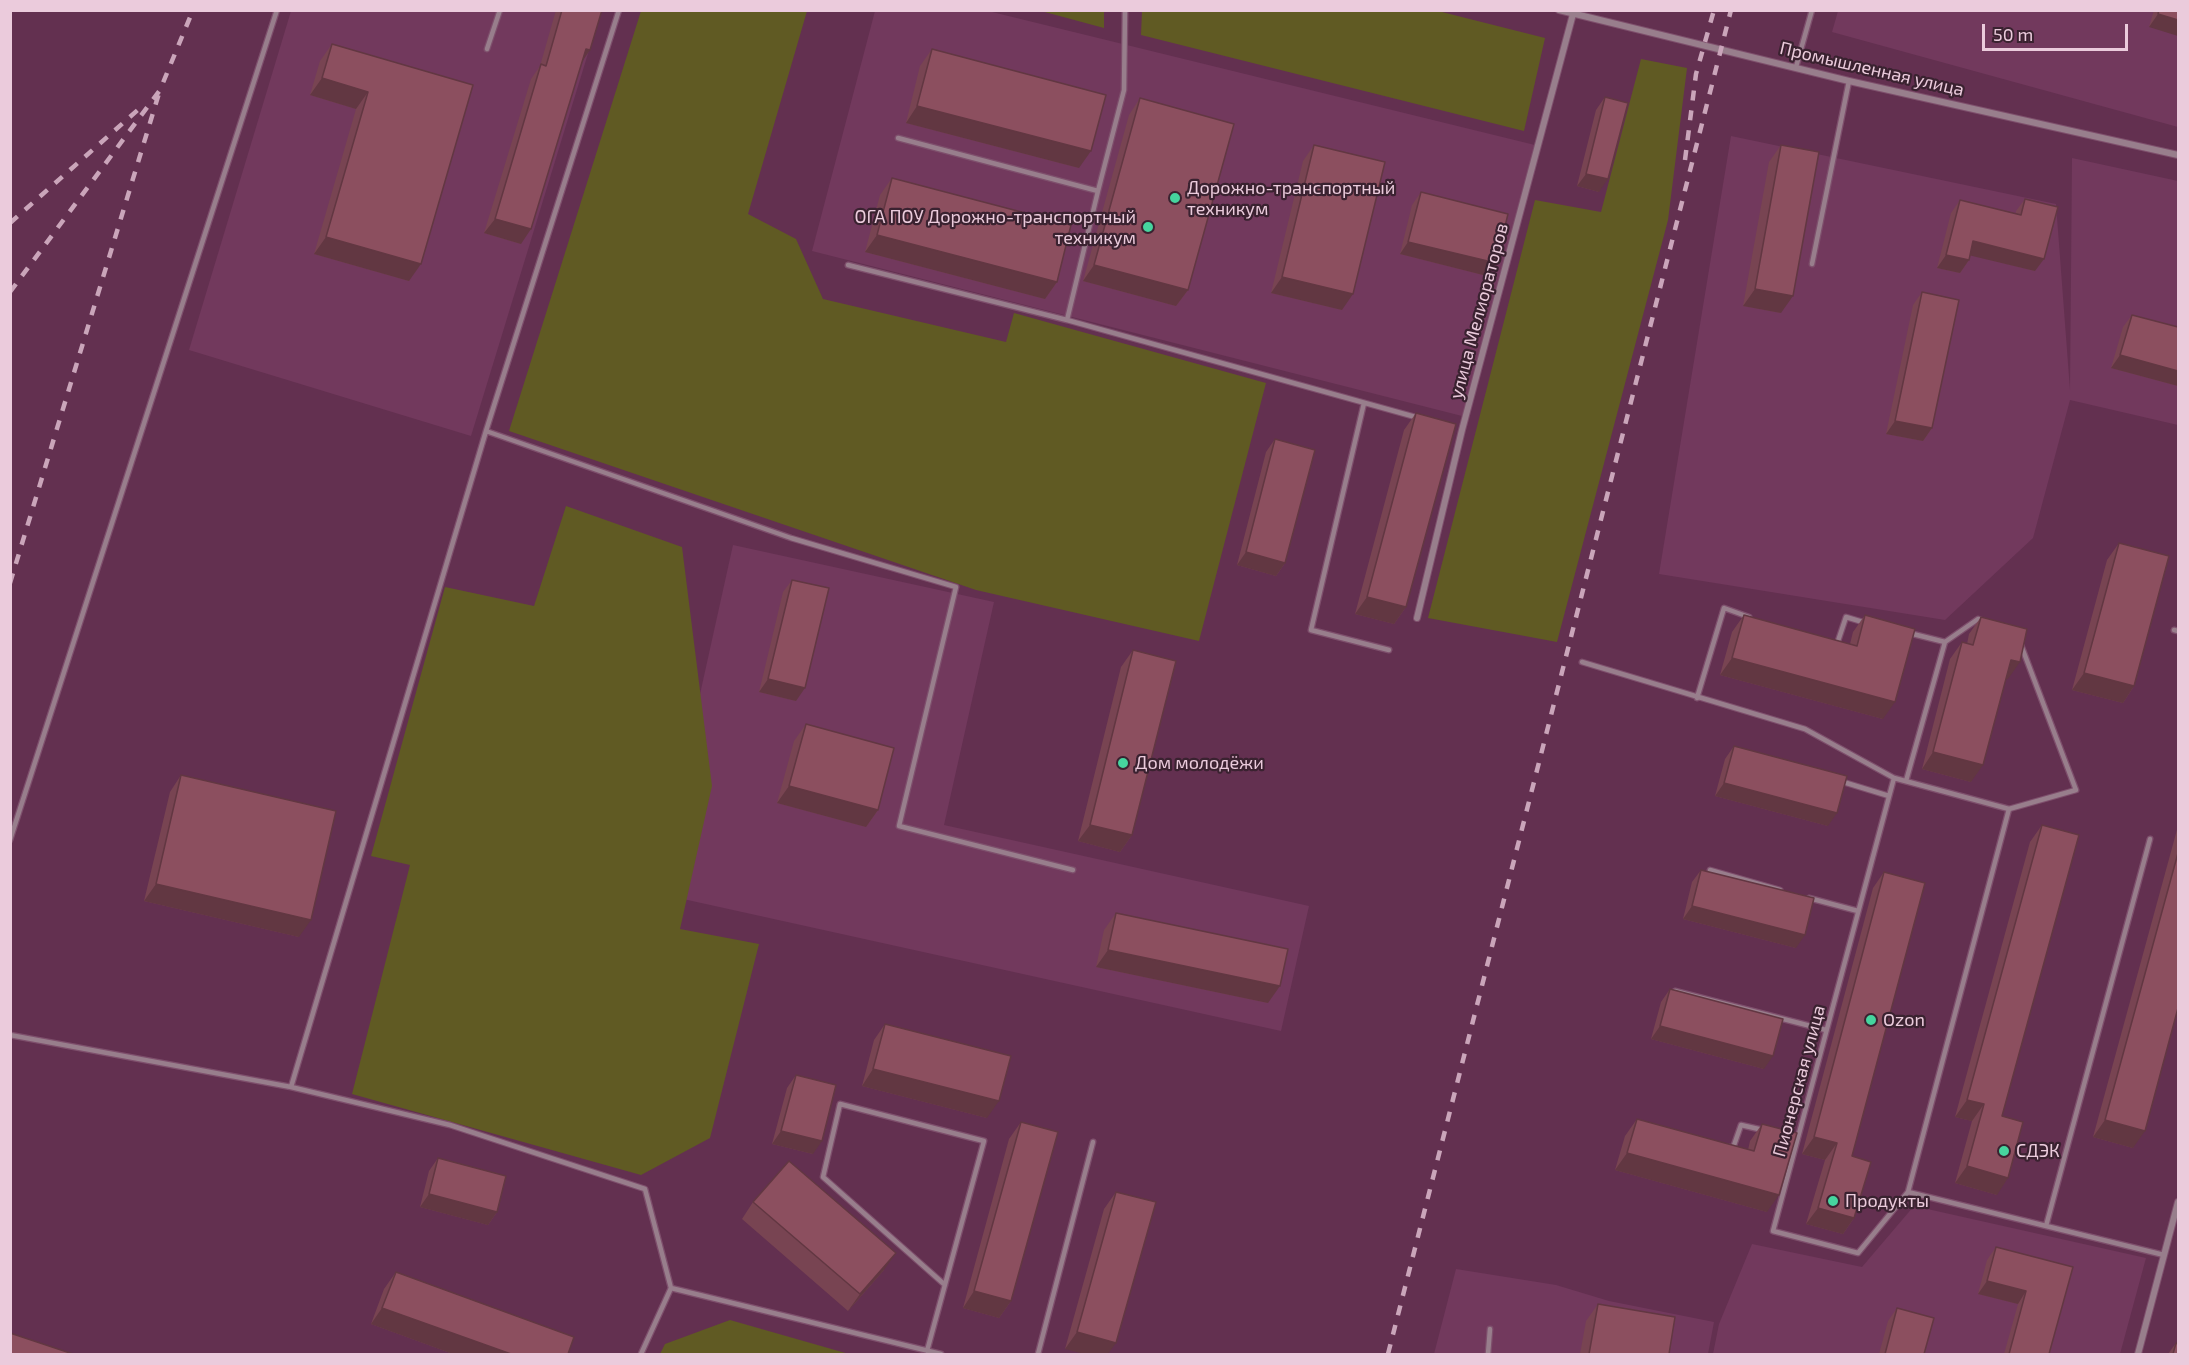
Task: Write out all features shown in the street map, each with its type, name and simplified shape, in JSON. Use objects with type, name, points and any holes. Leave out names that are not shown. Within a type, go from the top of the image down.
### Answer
[{"type":"street","name":"Промышленная улица","points":[[1559,10],[1849,81],[2178,155]]},
{"type":"street","name":"улица Мелиораторов","points":[[1418,618],[1462,430],[1573,14]]},
{"type":"street","points":[[2138,1354],[2178,1202]]},
{"type":"lane","points":[[10,840],[277,10]]},
{"type":"lane","points":[[487,49],[500,10]]},
{"type":"lane","points":[[291,1087],[486,431],[619,10]]},
{"type":"lane","points":[[1067,320],[1124,90],[1125,10]]},
{"type":"lane","points":[[1796,68],[1812,10]]},
{"type":"lane","points":[[1812,264],[1849,81]]},
{"type":"lane","points":[[898,138],[1098,191]]},
{"type":"lane","points":[[848,266],[1067,320],[1429,421]]},
{"type":"lane","points":[[1364,404],[1311,630],[1389,650]]},
{"type":"lane","points":[[1451,427],[1462,430]]},
{"type":"lane","points":[[486,431],[791,538],[956,587],[898,826],[1073,870]]},
{"type":"lane","points":[[1697,698],[1724,608],[1750,618]]},
{"type":"lane","points":[[1826,641],[1837,644],[1846,617],[1868,623]]},
{"type":"lane","points":[[1906,781],[1945,642],[1978,620],[1988,623]]},
{"type":"lane","points":[[1901,631],[1945,642]]},
{"type":"lane","points":[[1582,662],[1805,729],[1894,778],[2009,809],[2076,790],[2020,643]]},
{"type":"lane","name":"Пионерская улица","points":[[1894,778],[1773,1231],[1857,1253],[1908,1192]]},
{"type":"lane","points":[[1832,779],[1889,796]]},
{"type":"lane","points":[[2009,809],[1908,1192],[2164,1255]]},
{"type":"lane","points":[[2046,1226],[2150,839]]},
{"type":"lane","points":[[1710,870],[1790,892]]},
{"type":"lane","points":[[1801,896],[1858,911]]},
{"type":"lane","points":[[1673,990],[1827,1030]]},
{"type":"lane","points":[[10,1035],[291,1087],[450,1125],[645,1189],[671,1288],[641,1354]]},
{"type":"lane","points":[[927,1351],[945,1285],[984,1141],[840,1104],[824,1177],[945,1285]]},
{"type":"lane","points":[[1722,1144],[1732,1148],[1741,1125],[1775,1133]]},
{"type":"lane","points":[[1786,1136],[1797,1138]]},
{"type":"lane","points":[[1038,1354],[1093,1142]]},
{"type":"lane","points":[[671,1288],[941,1354]]},
{"type":"lane","points":[[1488,1354],[1490,1329]]},
{"type":"shaded area","points":[[291,11],[601,11],[471,436],[189,350]]},
{"type":"shaded area","points":[[641,11],[807,11],[748,214],[796,239],[823,299],[1006,342],[1014,313],[1266,383],[1199,641],[976,590],[509,431]]},
{"type":"shaded area","name":"Дорожно-транспортный техникум","points":[[875,11],[988,11],[1539,146],[1466,417],[812,251]]},
{"type":"shaded area","points":[[1041,11],[1104,11],[1104,28]]},
{"type":"shaded area","points":[[1142,11],[1438,11],[1545,38],[1524,131],[1141,35]]},
{"type":"shaded area","points":[[1838,11],[2178,11],[2178,127],[1832,32]]},
{"type":"shaded area","points":[[1641,59],[1687,68],[1668,220],[1557,642],[1428,618],[1535,200],[1601,212]]},
{"type":"shaded area","points":[[1731,136],[2056,204],[2070,390],[2072,158],[2178,181],[2178,425],[2070,400],[2033,538],[1945,620],[1659,574]]},
{"type":"shaded area","points":[[566,506],[682,547],[712,786],[680,929],[759,944],[710,1138],[641,1175],[352,1094],[410,865],[371,856],[445,587],[534,606]]},
{"type":"shaded area","points":[[733,545],[994,602],[944,825],[1309,906],[1281,1031],[656,893]]},
{"type":"shaded area","points":[[1914,1206],[2146,1258],[2120,1354],[1713,1354],[1719,1324],[1752,1244],[1862,1267]]},
{"type":"shaded area","points":[[1456,1269],[1556,1285],[1609,1301],[1714,1322],[1708,1354],[1434,1354]]},
{"type":"shaded area","points":[[730,1320],[849,1354],[660,1354],[665,1344]]},
{"type":"building","points":[[562,10],[602,10],[590,50],[586,49],[531,229],[495,219],[541,64],[546,66]]},
{"type":"building","points":[[2159,10],[2178,10],[2178,20],[2158,14]]},
{"type":"building","points":[[332,44],[473,85],[421,264],[326,237],[368,92],[322,78]]},
{"type":"building","points":[[932,49],[1106,95],[1091,151],[917,106]]},
{"type":"building","points":[[1605,97],[1628,103],[1608,179],[1586,174]]},
{"type":"building","name":"ОГА ПОУ Дорожно-транспортный техникум","points":[[1140,98],[1234,124],[1188,290],[1094,265]]},
{"type":"building","points":[[1314,145],[1385,162],[1353,294],[1282,277]]},
{"type":"building","points":[[1781,145],[1819,152],[1793,296],[1755,289]]},
{"type":"building","points":[[892,178],[1071,225],[1057,282],[877,235]]},
{"type":"building","points":[[1421,192],[1508,214],[1496,263],[1408,242]]},
{"type":"building","points":[[2025,199],[2058,207],[2044,259],[1973,241],[1969,260],[1946,255],[1960,200],[2021,215]]},
{"type":"building","points":[[1922,292],[1959,300],[1932,428],[1895,421]]},
{"type":"building","points":[[2132,315],[2178,327],[2178,371],[2120,355]]},
{"type":"building","points":[[1416,413],[1456,424],[1406,607],[1367,597]]},
{"type":"building","points":[[1275,439],[1315,450],[1285,563],[1246,552]]},
{"type":"building","points":[[2119,543],[2169,556],[2134,686],[2084,673]]},
{"type":"building","points":[[792,580],[829,588],[805,688],[768,679]]},
{"type":"building","points":[[1744,615],[1857,646],[1865,615],[1915,629],[1895,702],[1732,658]]},
{"type":"building","points":[[1981,617],[2027,629],[2020,662],[2011,660],[1983,765],[1933,752],[1962,642],[1973,645]]},
{"type":"building","points":[[1133,650],[1176,661],[1132,835],[1090,825]]},
{"type":"building","points":[[806,724],[894,748],[878,810],[789,786]]},
{"type":"building","points":[[1734,746],[1847,776],[1837,813],[1724,783]]},
{"type":"building","points":[[181,775],[336,811],[311,920],[156,884]]},
{"type":"building","points":[[2042,825],[2079,835],[2002,1116],[2023,1122],[2008,1178],[1967,1166],[1984,1104],[1967,1100]]},
{"type":"building","points":[[2178,853],[2178,1008],[2145,1131],[2105,1120]]},
{"type":"building","points":[[1701,870],[1814,898],[1805,935],[1692,906]]},
{"type":"building","points":[[1884,872],[1925,883],[1852,1156],[1871,1162],[1854,1218],[1818,1208],[1837,1143],[1814,1137]]},
{"type":"building","points":[[1116,913],[1288,949],[1280,986],[1108,950]]},
{"type":"building","points":[[1670,989],[1783,1019],[1773,1056],[1660,1026]]},
{"type":"building","points":[[885,1024],[1011,1056],[999,1101],[873,1069]]},
{"type":"building","points":[[796,1075],[836,1085],[822,1141],[781,1131]]},
{"type":"building","points":[[1637,1119],[1754,1151],[1762,1124],[1797,1133],[1779,1195],[1627,1153]]},
{"type":"building","points":[[1021,1122],[1058,1132],[1011,1301],[974,1291]]},
{"type":"building","points":[[438,1158],[506,1176],[497,1212],[429,1194]]},
{"type":"building","points":[[789,1161],[896,1253],[860,1294],[753,1202]]},
{"type":"building","points":[[1116,1192],[1156,1202],[1116,1343],[1077,1332]]},
{"type":"building","points":[[1996,1247],[2073,1267],[2049,1354],[2009,1354],[2026,1291],[1987,1281]]},
{"type":"building","points":[[396,1272],[574,1337],[568,1354],[511,1354],[382,1308]]},
{"type":"building","points":[[1598,1304],[1675,1317],[1669,1354],[1589,1354]]},
{"type":"building","points":[[1897,1308],[1934,1318],[1924,1354],[1885,1354]]},
{"type":"building","points":[[10,1333],[73,1354],[10,1354]]},
{"type":"building","points":[[2176,1343],[2178,1354],[2173,1354]]},
{"type":"railway","points":[[10,292],[160,90],[193,10]]},
{"type":"railway","points":[[1685,160],[1696,74],[1714,10]]},
{"type":"railway","points":[[1388,1354],[1731,10]]},
{"type":"railway","points":[[10,583],[160,90]]},
{"type":"railway","points":[[10,223],[140,108]]},
{"type":"place","name":"Дорожно-транспортный техникум","points":[[1175,198]]},
{"type":"place","name":"ОГА ПОУ Дорожно-транспортный техникум","points":[[1148,227]]},
{"type":"place","name":"Дом молодёжи","points":[[1123,763]]},
{"type":"place","name":"Ozon","points":[[1871,1020]]},
{"type":"place","name":"СДЭК","points":[[2004,1151]]},
{"type":"place","name":"Продукты","points":[[1833,1201]]}]
